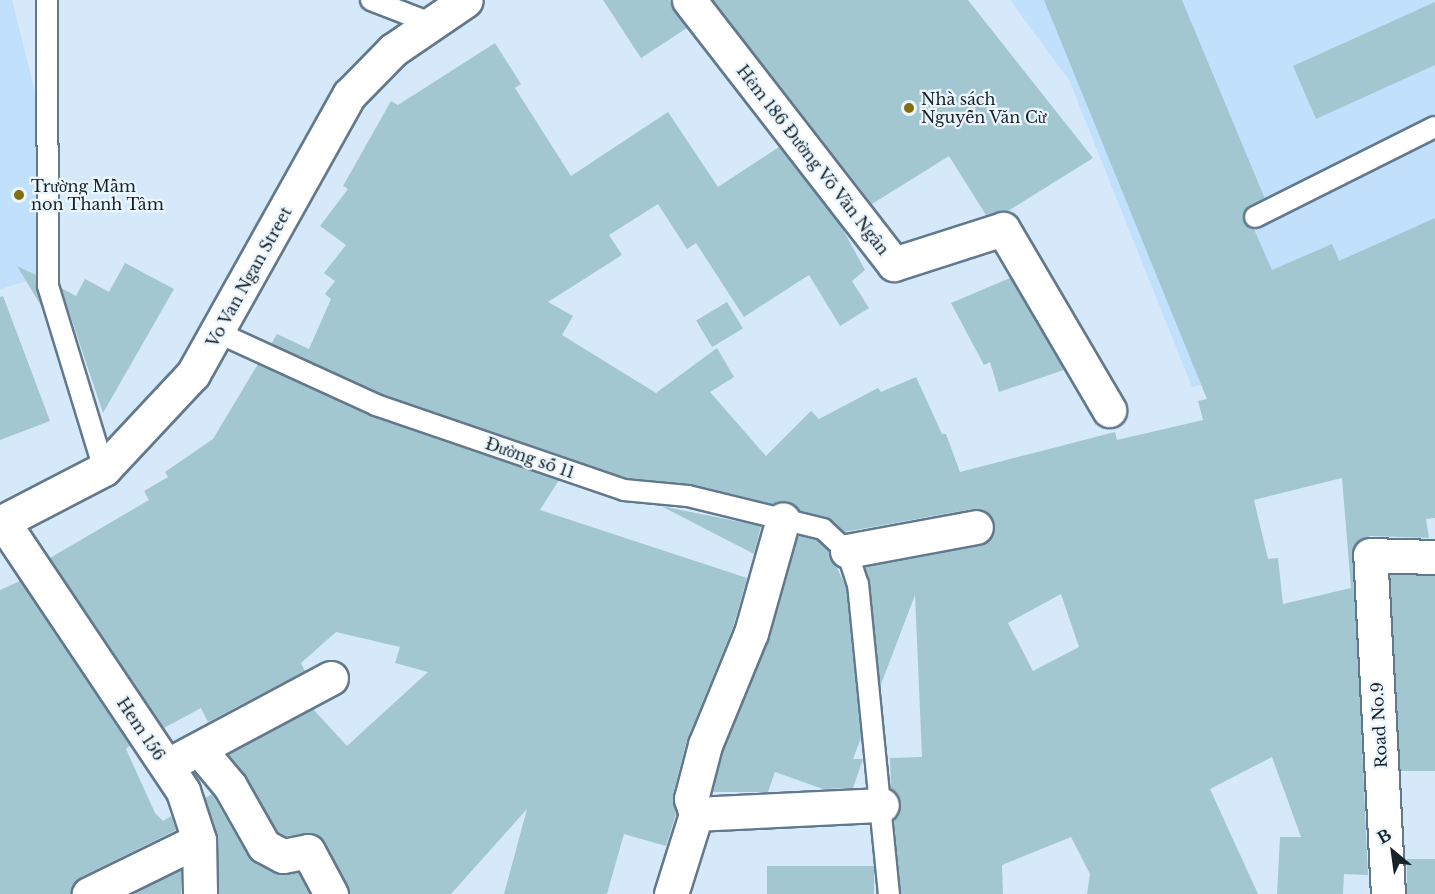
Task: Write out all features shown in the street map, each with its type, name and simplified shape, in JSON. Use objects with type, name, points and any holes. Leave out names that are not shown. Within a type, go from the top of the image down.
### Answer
[{"type":"street","name":"Vo Van Ngan Street","points":[[2,523],[104,469],[193,374],[219,333],[349,94],[393,50],[428,22],[466,0]]},
{"type":"street","name":"Hẻm 186 Đường Võ Văn Ngân","points":[[689,0],[894,264],[1002,229],[1109,410]]},
{"type":"street","points":[[671,894],[696,814],[690,799],[705,745],[751,633],[783,519]]},
{"type":"street","name":"Hem 156","points":[[2,523],[183,791],[199,840],[200,894]]},
{"type":"street","points":[[847,551],[976,527]]},
{"type":"street","name":"Road No.9","points":[[1388,894],[1370,555],[1435,557]]},
{"type":"street","points":[[166,766],[331,678]]},
{"type":"street","points":[[199,749],[230,786],[264,846],[283,856],[308,851],[331,894]]},
{"type":"street","points":[[696,814],[882,805]]},
{"type":"street","points":[[89,894],[199,840]]},
{"type":"lane","points":[[47,0],[48,286],[104,469]]},
{"type":"lane","points":[[371,0],[428,22]]},
{"type":"lane","points":[[1255,217],[1435,127]]},
{"type":"lane","name":"Đường số 11","points":[[219,333],[376,405],[624,490],[688,496],[823,528],[847,551]]},
{"type":"lane","points":[[847,551],[858,584],[882,805],[889,894]]},
{"type":"shaded area","name":"Trường Mầm non Thanh Tâm","points":[[0,0],[12,0],[40,112],[38,278],[0,289]]},
{"type":"shaded area","points":[[1010,0],[1435,0],[1435,311],[1361,346],[1192,387],[1069,80]]},
{"type":"building","points":[[603,0],[669,0],[687,28],[641,58]]},
{"type":"building","name":"Nhà sách Nguyễn Văn Cừ","points":[[713,0],[968,0],[1093,158],[1008,211],[986,215],[949,156],[872,204]]},
{"type":"building","points":[[1044,0],[1182,0],[1265,199],[1249,207],[1243,217],[1254,229],[1272,270],[1332,244],[1339,261],[1435,218],[1435,518],[1426,519],[1429,538],[1370,536],[1353,547],[1368,875],[1344,874],[1343,894],[1277,894],[1280,837],[1301,837],[1272,757],[1210,789],[1258,894],[1087,894],[1090,874],[1071,837],[1002,865],[1003,894],[901,894],[894,819],[901,804],[891,789],[890,758],[922,757],[915,595],[880,687],[865,567],[980,545],[994,533],[990,514],[973,509],[844,532],[831,520],[799,511],[787,501],[772,504],[691,484],[627,478],[380,394],[271,344],[277,334],[309,349],[331,299],[325,294],[335,281],[324,273],[346,245],[320,226],[348,189],[343,186],[391,101],[398,105],[495,43],[521,84],[515,88],[571,176],[668,112],[718,187],[779,147],[840,224],[865,270],[852,281],[869,308],[840,326],[809,275],[744,317],[696,243],[687,249],[658,204],[609,235],[622,255],[548,302],[573,316],[562,335],[656,393],[717,348],[734,377],[710,392],[766,456],[811,411],[819,419],[878,388],[881,392],[916,377],[942,434],[946,434],[960,472],[1115,432],[1117,440],[1203,420],[1198,401],[1207,399]],"holes":[[[1342,478],[1351,588],[1283,604],[1278,558],[1268,559],[1254,500]],[[1061,594],[1079,647],[1033,671],[1008,623]]]},
{"type":"building","points":[[1435,2],[1435,65],[1316,119],[1293,66]]},
{"type":"building","points":[[125,263],[174,289],[103,413],[61,288],[76,296],[85,279],[109,292]]},
{"type":"building","points":[[17,266],[36,275],[43,309]]},
{"type":"building","points":[[1010,278],[1064,370],[999,392],[990,362],[984,365],[951,303]]},
{"type":"building","points":[[3,296],[50,421],[0,440],[0,297]]},
{"type":"building","points":[[727,302],[743,329],[712,347],[696,321]]},
{"type":"building","points":[[258,364],[372,416],[559,480],[540,510],[747,578],[733,627],[687,740],[673,794],[676,814],[666,846],[624,834],[607,894],[504,894],[527,809],[451,894],[350,894],[324,842],[315,834],[286,836],[278,832],[228,754],[313,709],[347,746],[428,672],[395,663],[400,647],[336,632],[301,663],[305,671],[208,722],[201,708],[164,728],[50,558],[149,500],[144,491],[168,477],[165,472],[213,439]]},
{"type":"building","points":[[661,506],[761,526],[754,554]]},
{"type":"building","points":[[798,535],[817,540],[829,551],[846,587],[861,738],[853,759],[863,759],[853,788],[823,789],[775,772],[768,792],[712,792],[723,751],[769,638]]},
{"type":"building","points":[[1390,574],[1435,576],[1435,771],[1400,771]]},
{"type":"building","points":[[20,581],[130,746],[126,749],[155,813],[163,821],[171,816],[176,830],[81,877],[70,894],[0,894],[0,590]]},
{"type":"building","points":[[212,794],[248,856],[274,873],[298,872],[310,894],[219,894],[218,839],[205,798]]},
{"type":"building","points":[[1407,859],[1435,859],[1435,894],[1407,894]]},
{"type":"building","points":[[767,866],[874,866],[874,894],[767,894]]},
{"type":"building","points":[[181,870],[181,894],[132,894]]},
{"type":"place","name":"Nhà sách Nguyễn Văn Cừ","points":[[909,108]]},
{"type":"place","name":"Trường Mầm non Thanh Tâm","points":[[19,195]]}]
